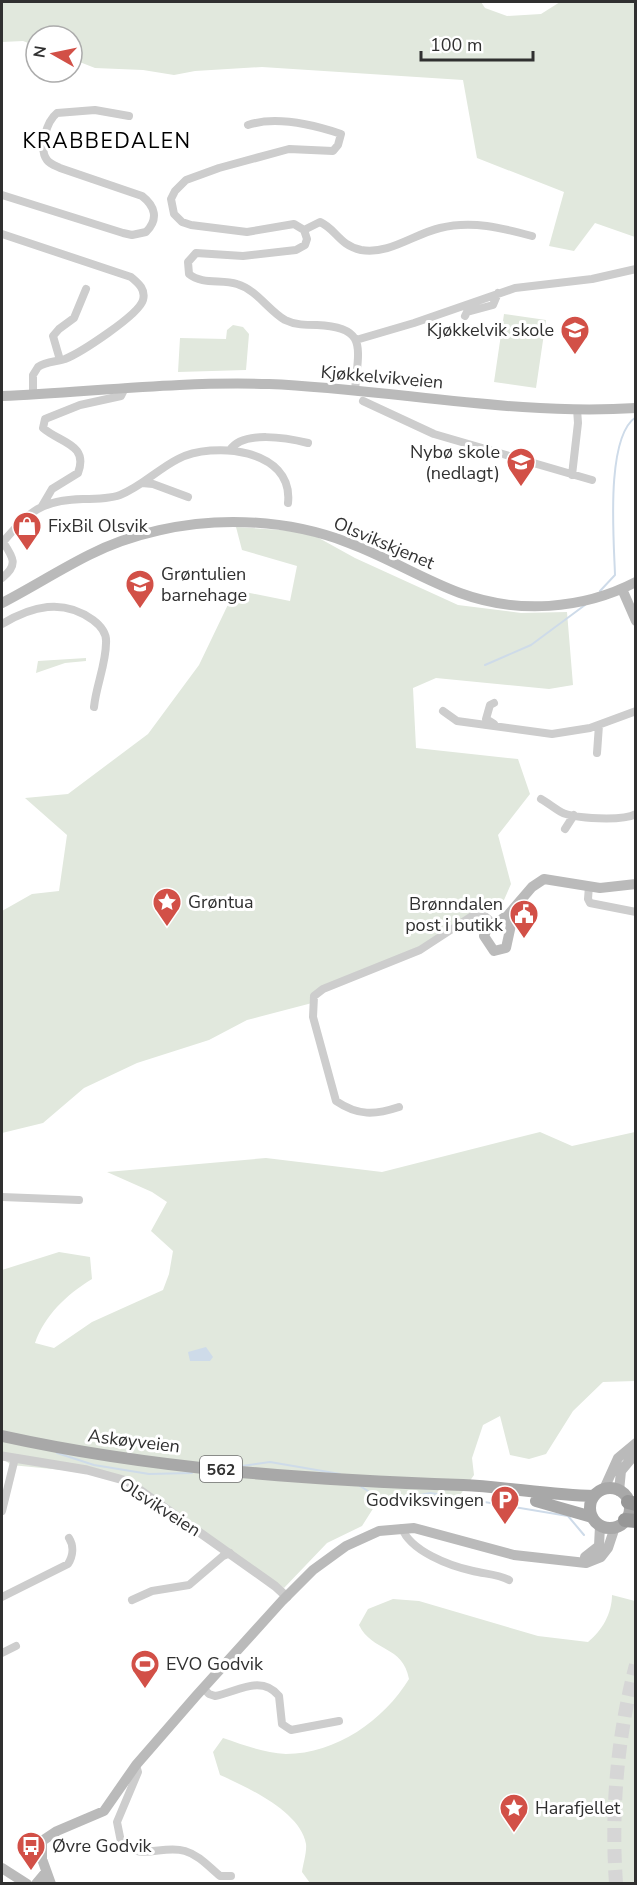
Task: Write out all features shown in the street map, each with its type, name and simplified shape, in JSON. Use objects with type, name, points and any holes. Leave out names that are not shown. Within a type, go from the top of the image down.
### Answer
[{"type":"main road","name":"Kjøkkelvikveien","points":[[2,396],[192,384],[270,384],[577,409],[636,408]]},
{"type":"main road","name":"Olsvikskjenet","points":[[2,603],[89,555],[131,538],[180,526],[234,522],[292,527],[328,536],[377,555],[460,593],[519,607],[568,604],[622,589],[636,582]]},
{"type":"main road","points":[[622,589],[636,621]]},
{"type":"main road","points":[[508,915],[511,925],[508,942],[504,951],[494,951],[484,936],[487,929],[508,915],[532,887],[544,879],[589,886],[616,887],[636,884]]},
{"type":"main road","name":"Askøyveien","points":[[2,1436],[71,1451],[140,1461],[443,1486],[547,1502],[596,1521]]},
{"type":"main road","points":[[568,1561],[596,1551],[600,1539],[590,1508],[618,1458],[636,1443]]},
{"type":"main road","points":[[51,1884],[41,1851],[42,1841],[57,1830],[104,1811],[136,1765],[203,1688],[313,1570],[346,1546],[379,1531],[402,1528],[431,1531],[514,1555],[586,1563],[601,1557],[625,1523],[632,1503],[619,1491],[624,1464],[636,1453]]},
{"type":"main road","name":"Askøyveien","points":[[443,1486],[462,1485],[599,1493]]},
{"type":"main road","name":"562","points":[[599,1493],[619,1491]]},
{"type":"main road","name":"562","points":[[596,1521],[625,1523]]},
{"type":"main road","points":[[2,1868],[27,1884]]},
{"type":"main road","points":[[36,1884],[46,1872]]},
{"type":"street","points":[[2,195],[123,233],[132,235],[146,232],[154,220],[154,211],[150,202],[142,196],[60,168],[48,162],[44,153],[48,123],[57,113],[95,110],[129,116]]},
{"type":"street","points":[[248,124],[267,121],[341,134],[338,145],[333,151],[289,149],[193,177],[175,191],[171,199],[174,214],[182,222],[247,232],[294,224],[304,230],[307,239],[305,245],[299,249],[231,256],[196,254],[188,261],[189,274],[198,280],[240,285],[291,322],[343,328],[356,340],[355,391]]},
{"type":"street","points":[[304,230],[320,222],[348,245],[371,251],[383,250],[434,230],[455,225],[490,225],[532,236]]},
{"type":"street","points":[[2,234],[130,277],[142,288],[144,297],[137,310],[74,354],[42,364],[35,370],[33,393]]},
{"type":"street","points":[[356,340],[414,323],[498,293],[537,283],[592,279],[636,269]]},
{"type":"street","points":[[60,360],[53,336],[59,328],[74,318],[86,289]]},
{"type":"street","points":[[465,316],[467,312],[493,305],[498,293]]},
{"type":"street","name":"Kjøkkelvikveien","points":[[42,506],[52,489],[78,473],[81,462],[80,452],[74,446],[43,428],[45,419],[80,405],[121,396],[125,388]]},
{"type":"street","points":[[363,401],[434,434],[561,469],[572,475],[592,480]]},
{"type":"street","points":[[572,475],[579,423],[577,409]]},
{"type":"street","points":[[230,450],[239,442],[269,437],[308,443]]},
{"type":"street","points":[[2,578],[12,570],[14,565],[14,558],[3,542],[23,518],[57,500],[119,495],[142,483],[179,458],[194,454],[230,450],[255,454],[271,464],[287,487],[288,503]]},
{"type":"street","points":[[142,483],[153,484],[188,497]]},
{"type":"street","points":[[2,624],[42,607],[62,605],[84,614],[102,628],[106,642],[94,707]]},
{"type":"street","points":[[494,703],[490,705],[486,719],[494,724]]},
{"type":"street","points":[[443,711],[457,721],[494,724],[552,734],[599,724],[636,711]]},
{"type":"street","points":[[597,753],[599,724]]},
{"type":"street","points":[[541,799],[561,812],[574,816],[622,819],[636,814]]},
{"type":"street","points":[[565,829],[574,816]]},
{"type":"street","points":[[589,886],[590,903],[636,912]]},
{"type":"street","points":[[399,1107],[369,1114],[355,1111],[336,1101],[313,1017],[314,996],[323,989],[420,950],[472,916],[485,916],[495,924]]},
{"type":"street","points":[[2,1198],[80,1200]]},
{"type":"street","name":"Olsvikveien","points":[[2,1456],[87,1470],[127,1481],[230,1553],[287,1597]]},
{"type":"street","points":[[2,1511],[15,1458]]},
{"type":"street","points":[[402,1528],[413,1542],[453,1565],[509,1580]]},
{"type":"street","points":[[2,1598],[68,1564],[72,1557],[69,1538]]},
{"type":"street","points":[[132,1600],[152,1591],[189,1585],[223,1556],[230,1553]]},
{"type":"street","points":[[2,1653],[16,1646]]},
{"type":"street","points":[[203,1688],[209,1695],[215,1696],[255,1685],[266,1686],[279,1696],[282,1724],[291,1730],[339,1720]]},
{"type":"street","points":[[136,1765],[138,1772],[117,1822],[116,1828],[121,1842],[134,1852],[186,1851],[197,1856],[220,1876],[231,1876]]},
{"type":"shaded area","points":[[2,2],[481,2],[485,8],[507,16],[541,14],[560,2],[635,2],[635,237],[595,223],[574,251],[549,246],[564,192],[477,158],[463,80],[262,67],[195,71],[174,75],[143,70],[95,68],[84,64],[84,24],[24,24],[24,41],[2,42]]},
{"type":"shaded area","name":"Kjøkkelvik skole","points":[[504,314],[546,320],[536,388],[494,382]]},
{"type":"shaded area","points":[[233,325],[243,327],[249,334],[246,370],[178,372],[180,338],[226,339],[227,330]]},
{"type":"shaded area","points":[[236,527],[295,531],[317,537],[355,558],[458,605],[521,613],[567,612],[573,685],[549,689],[436,678],[413,688],[416,748],[518,759],[530,794],[498,835],[511,884],[504,900],[472,916],[443,936],[323,989],[312,1003],[247,1020],[209,1040],[137,1063],[84,1088],[43,1123],[2,1133],[2,911],[32,894],[59,891],[67,835],[25,798],[68,794],[148,734],[199,665],[235,590],[290,601],[297,566],[242,550]]},
{"type":"shaded area","points":[[86,658],[86,661],[65,663],[36,673],[38,661]]},
{"type":"shaded area","points":[[540,1132],[572,1146],[635,1132],[635,1381],[603,1382],[573,1411],[546,1454],[529,1459],[510,1455],[500,1416],[483,1425],[472,1458],[474,1475],[458,1498],[446,1502],[381,1496],[362,1526],[327,1543],[284,1588],[151,1499],[124,1476],[11,1465],[2,1458],[2,1270],[59,1252],[90,1257],[92,1279],[58,1306],[44,1323],[35,1343],[54,1348],[92,1322],[163,1290],[169,1274],[173,1251],[151,1231],[167,1202],[152,1192],[107,1172],[266,1158],[382,1172]]},
{"type":"shaded area","points":[[612,1595],[635,1601],[635,1883],[310,1883],[302,1872],[306,1844],[302,1832],[294,1821],[271,1802],[220,1775],[213,1752],[223,1738],[254,1748],[286,1754],[323,1748],[357,1732],[372,1721],[399,1694],[409,1679],[406,1668],[394,1654],[371,1640],[359,1625],[368,1609],[393,1599],[419,1601],[538,1636],[588,1642],[598,1633],[605,1621]]},
{"type":"water","points":[[206,1347],[213,1357],[210,1361],[190,1361],[188,1352]]},
{"type":"waterway","points":[[600,591],[615,575],[613,515],[615,467],[626,428],[636,417]]},
{"type":"waterway","points":[[485,665],[531,645],[585,605]]},
{"type":"waterway","points":[[57,1453],[94,1465],[149,1474],[192,1473]]},
{"type":"waterway","points":[[242,1466],[270,1462],[340,1474]]},
{"type":"waterway","points":[[360,1486],[376,1496],[392,1501],[430,1493],[568,1516],[584,1535]]},
{"type":"tunnel","points":[[616,1884],[614,1829],[617,1774],[624,1719],[636,1665]]},
{"type":"place","name":"Kjøkkelvik skole","points":[[575,356]]},
{"type":"place","name":"Nybø skole (nedlagt)","points":[[521,488]]},
{"type":"place","name":"FixBil Olsvik","points":[[27,552]]},
{"type":"place","name":"Grøntulien barnehage","points":[[140,610]]},
{"type":"place","name":"Grøntua","points":[[167,928]]},
{"type":"place","name":"Brønndalen post i butikk","points":[[524,940]]},
{"type":"place","name":"Godviksvingen","points":[[505,1526]]},
{"type":"place","name":"EVO Godvik","points":[[145,1690]]},
{"type":"place","name":"Harafjellet","points":[[514,1834]]},
{"type":"place","name":"Øvre Godvik","points":[[31,1872]]},
{"type":"district","name":"KRABBEDALEN","points":[[107,141]]}]
